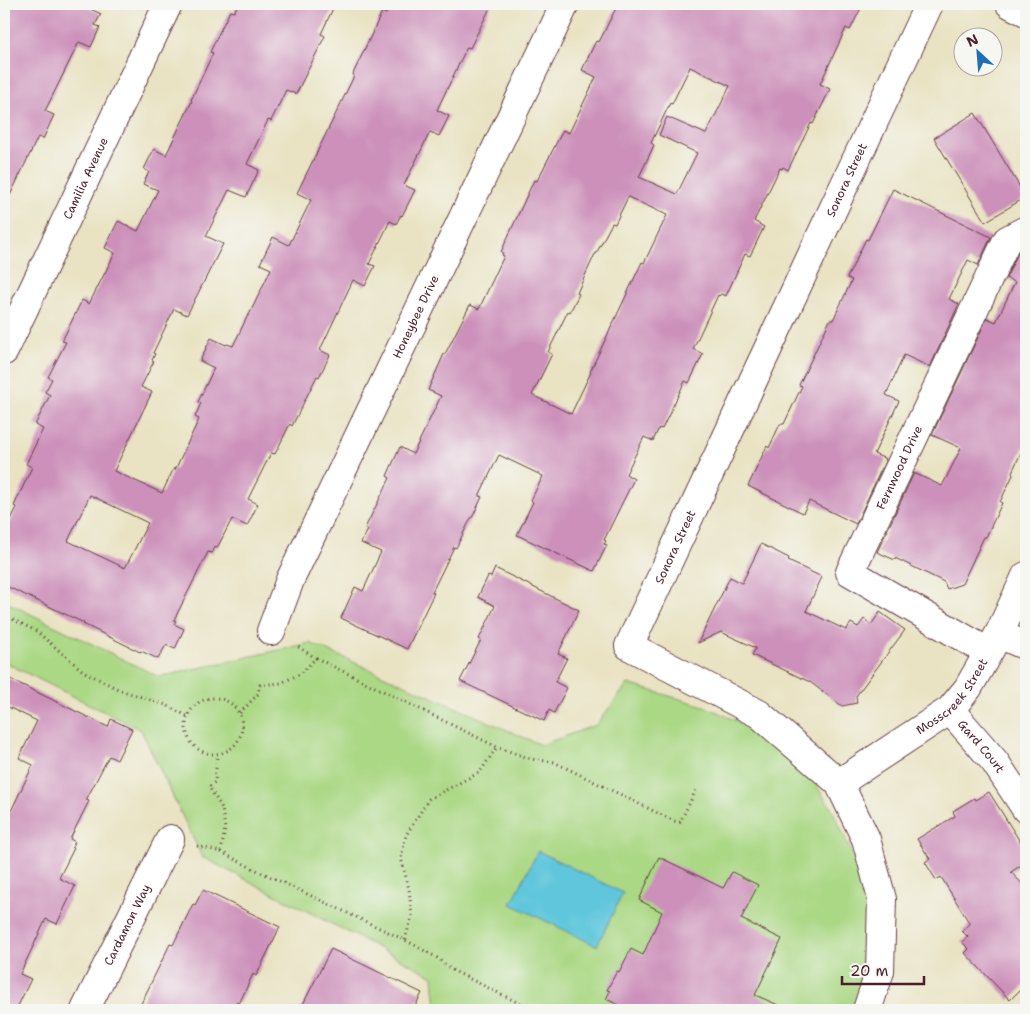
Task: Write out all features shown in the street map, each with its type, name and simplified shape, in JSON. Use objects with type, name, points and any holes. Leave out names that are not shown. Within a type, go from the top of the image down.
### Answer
[{"type":"street","name":"Camilia Avenue","points":[[4,351],[168,4]]},
{"type":"street","name":"Honeybee Drive","points":[[271,631],[290,580],[565,4]]},
{"type":"street","name":"Sonora Street","points":[[868,1010],[880,971],[882,899],[866,839],[839,783],[759,714],[629,646],[928,4]]},
{"type":"street","points":[[1010,4],[1026,12]]},
{"type":"street","name":"Fernwood Drive","points":[[993,643],[850,572],[1007,240],[1026,230]]},
{"type":"street","name":"Mosscreek Street","points":[[839,783],[950,710],[968,688],[993,643],[1026,576]]},
{"type":"street","points":[[993,643],[1026,646]]},
{"type":"street","name":"Gard Court","points":[[950,710],[995,762],[1026,809]]},
{"type":"street","name":"Cardamon Way","points":[[85,1010],[170,839]]},
{"type":"path","points":[[4,615],[36,632],[83,672],[120,690],[166,706],[187,716]]},
{"type":"path","points":[[271,631],[316,658],[498,747],[532,759],[554,762],[666,817],[680,822],[697,788]]},
{"type":"path","points":[[240,713],[258,694],[260,685],[281,683],[300,674],[316,658]]},
{"type":"path","points":[[213,697],[224,699],[233,704],[240,713],[243,722],[240,740],[226,752],[217,754],[205,753],[195,748],[188,739],[186,728],[187,716],[193,706],[202,700],[213,697]]},
{"type":"path","points":[[405,940],[412,916],[409,889],[401,858],[406,835],[429,799],[480,772],[498,747]]},
{"type":"path","points":[[217,754],[215,782],[209,787],[222,808],[225,829],[221,852]]},
{"type":"path","points":[[170,839],[221,852],[405,940],[436,957],[452,970],[533,1010]]},
{"type":"green space","points":[[4,601],[159,677],[310,643],[541,745],[596,725],[628,684],[704,706],[757,730],[807,772],[832,809],[867,887],[868,942],[859,1010],[436,1010],[433,976],[202,857],[141,730],[4,662]]},
{"type":"water","points":[[538,851],[623,893],[597,946],[511,904]]},
{"type":"building","points":[[4,4],[80,4],[101,14],[95,25],[100,27],[91,47],[79,42],[45,111],[54,115],[43,139],[38,137],[4,208]]},
{"type":"building","points":[[238,4],[335,4],[321,34],[325,36],[296,94],[286,90],[271,121],[268,120],[247,164],[259,170],[246,197],[229,190],[206,236],[223,244],[187,315],[174,309],[153,353],[155,354],[152,360],[154,361],[141,387],[152,392],[114,471],[162,493],[199,419],[195,417],[201,403],[198,402],[214,368],[200,361],[211,338],[233,346],[271,269],[260,264],[273,237],[289,245],[311,200],[297,193],[354,76],[353,74],[382,12],[386,14],[390,4],[492,4],[470,48],[467,47],[437,110],[449,116],[439,136],[430,132],[404,185],[415,190],[396,224],[390,221],[369,264],[375,266],[365,286],[353,280],[320,350],[330,355],[319,377],[317,376],[292,426],[290,424],[275,454],[271,453],[248,499],[258,504],[247,526],[232,519],[217,548],[215,547],[212,553],[208,552],[174,620],[176,621],[174,624],[184,629],[175,649],[166,645],[158,659],[4,585],[4,534],[17,507],[14,506],[32,467],[26,464],[43,429],[35,425],[50,395],[45,392],[52,379],[48,377],[66,342],[62,341],[82,300],[89,304],[115,253],[105,248],[118,221],[138,231],[158,190],[143,184],[149,172],[144,169],[154,149],[166,155],[213,53],[210,52],[230,11],[234,12]],"holes":[[[90,495],[148,523],[125,568],[68,541]]]},
{"type":"building","points":[[618,4],[863,4],[850,30],[846,28],[820,84],[830,89],[813,124],[811,123],[788,170],[783,167],[782,169],[780,168],[754,221],[764,227],[750,256],[745,254],[726,296],[718,295],[693,349],[703,354],[689,383],[685,381],[662,429],[659,428],[653,441],[644,437],[626,474],[634,479],[604,540],[606,541],[604,544],[607,545],[594,571],[517,535],[543,476],[499,455],[479,496],[482,497],[456,548],[454,547],[407,649],[341,618],[355,587],[363,591],[381,552],[361,543],[368,530],[365,528],[390,478],[387,476],[400,447],[413,454],[441,396],[428,390],[444,354],[470,305],[479,309],[504,256],[501,252],[534,180],[537,181],[563,130],[569,133],[596,77],[582,70],[596,41],[599,42]],"holes":[[[690,67],[730,86],[706,134],[667,117],[659,135],[697,153],[677,194],[639,177],[654,145],[651,143]],[[628,197],[667,215],[644,263],[642,262],[571,414],[532,395],[552,354],[548,352],[568,311],[570,312],[579,294],[577,293],[595,254],[612,223],[615,224]]]},
{"type":"building","points":[[975,113],[1026,197],[985,222],[934,138]]},
{"type":"building","points":[[893,189],[991,237],[978,265],[968,260],[949,299],[959,304],[930,367],[904,355],[886,395],[899,401],[874,454],[886,459],[856,524],[809,501],[803,513],[748,486],[767,446],[769,448],[780,424],[784,424],[802,386],[799,385],[830,320],[833,320],[852,280],[847,278]]},
{"type":"building","points":[[1021,250],[1026,253],[1026,442],[1000,502],[1002,503],[962,584],[947,589],[944,582],[895,558],[895,560],[877,552],[914,473],[942,486],[961,448],[932,435],[987,318],[996,322],[1015,282],[1006,278]]},
{"type":"building","points":[[761,544],[789,558],[788,561],[822,577],[806,611],[846,630],[851,623],[858,627],[864,619],[871,625],[880,612],[905,630],[856,696],[857,703],[842,706],[810,682],[752,655],[756,648],[721,632],[698,643],[730,577],[742,583]]},
{"type":"building","points":[[495,568],[579,610],[558,654],[567,658],[555,682],[567,688],[554,713],[549,710],[544,721],[460,681],[481,640],[479,639],[495,606],[478,597],[488,576],[491,577]]},
{"type":"building","points":[[4,676],[108,727],[111,719],[132,729],[117,760],[109,756],[86,800],[89,801],[70,839],[75,842],[72,848],[74,848],[59,878],[75,886],[57,924],[46,919],[20,974],[31,979],[16,1010],[4,1010],[4,808],[11,811],[33,765],[19,758],[37,721],[4,705]]},
{"type":"building","points":[[989,792],[1026,851],[1026,862],[1011,872],[1026,888],[1026,984],[1010,1000],[965,953],[969,949],[962,942],[968,937],[962,931],[970,924],[941,877],[936,880],[925,862],[930,859],[917,839],[955,816],[953,811],[974,798],[975,800]]},
{"type":"building","points":[[659,857],[723,888],[732,872],[758,885],[741,919],[782,939],[755,995],[790,1010],[629,1010],[606,999],[610,991],[607,990],[631,949],[643,955],[662,912],[639,900]]},
{"type":"building","points":[[203,890],[280,927],[256,976],[253,974],[239,1004],[236,1002],[232,1010],[138,1010],[170,944],[173,945],[193,904],[195,905]]},
{"type":"building","points":[[331,949],[422,993],[413,1010],[300,1010]]}]
